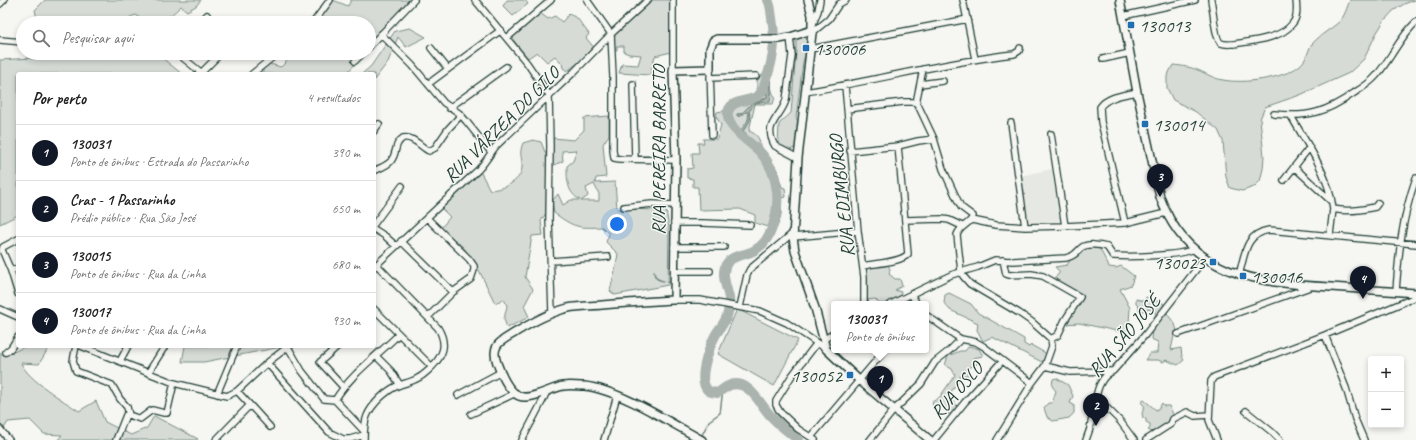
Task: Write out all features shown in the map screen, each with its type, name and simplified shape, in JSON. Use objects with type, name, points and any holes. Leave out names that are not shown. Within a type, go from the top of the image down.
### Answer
[{"type":"street","points":[[0,4],[4,0]]},
{"type":"street","points":[[318,16],[330,0]]},
{"type":"street","points":[[376,39],[414,0]]},
{"type":"street","points":[[475,0],[501,30],[549,95],[550,177],[548,219],[551,261],[552,313]]},
{"type":"street","points":[[507,38],[551,0]]},
{"type":"street","points":[[587,0],[611,34],[613,77],[613,156],[616,159],[676,160]]},
{"type":"street","name":"RUA VÁRZEA DO GILO","points":[[376,265],[487,161],[491,152],[611,34],[648,0]]},
{"type":"street","name":"RUA PEREIRA BARRETO","points":[[673,0],[673,70],[676,160],[674,300]]},
{"type":"street","points":[[808,0],[813,29]]},
{"type":"street","points":[[820,0],[810,49],[798,158],[794,234],[795,251],[815,308],[820,342]]},
{"type":"street","points":[[712,135],[710,49],[713,41],[717,39],[779,39],[790,37],[813,29],[829,20],[836,7],[837,0]]},
{"type":"street","points":[[836,7],[846,0]]},
{"type":"street","points":[[963,0],[968,18],[975,59]]},
{"type":"street","points":[[1120,0],[1137,92],[1160,197],[1166,213],[1177,231],[1194,249],[1205,258],[1219,266],[1239,275],[1261,280],[1312,286],[1416,292]]},
{"type":"street","points":[[1123,16],[1170,2],[1195,0]]},
{"type":"street","points":[[1211,0],[1216,33],[1218,41],[1222,44],[1234,44],[1276,36],[1285,31],[1293,24],[1296,17],[1296,0]]},
{"type":"street","points":[[810,49],[968,18]]},
{"type":"street","points":[[1274,114],[1291,116],[1312,114],[1336,105],[1366,85],[1376,76],[1400,40],[1416,22]]},
{"type":"street","points":[[428,84],[501,30]]},
{"type":"street","points":[[381,34],[449,108],[461,115],[491,152]]},
{"type":"street","points":[[790,37],[792,55],[786,100],[784,106],[775,118],[770,130],[772,141],[775,146],[798,158]]},
{"type":"street","points":[[0,40],[16,41]]},
{"type":"street","points":[[431,48],[448,69]]},
{"type":"street","points":[[806,92],[845,86],[975,59],[1014,54],[1019,51],[1020,48]]},
{"type":"street","points":[[1103,59],[1130,53]]},
{"type":"street","points":[[186,60],[201,72]]},
{"type":"street","points":[[203,72],[214,60]]},
{"type":"street","points":[[254,72],[269,60]]},
{"type":"street","points":[[449,108],[506,67]]},
{"type":"street","points":[[673,70],[710,69]]},
{"type":"street","points":[[923,69],[916,103],[934,139],[943,169],[956,197],[961,207],[972,215],[972,220]]},
{"type":"street","points":[[710,78],[756,76]]},
{"type":"street","points":[[920,84],[943,81]]},
{"type":"street","points":[[633,84],[635,159]]},
{"type":"street","name":"RUA EDIMBURGO","points":[[845,86],[858,231],[864,277],[864,301]]},
{"type":"street","points":[[1125,223],[1100,107],[1103,103],[1110,99],[1137,92]]},
{"type":"street","points":[[847,109],[910,101],[916,103]]},
{"type":"street","points":[[376,170],[389,163],[392,159],[395,147],[403,138],[411,139],[425,149],[429,151],[432,150],[451,125],[461,115]]},
{"type":"street","points":[[1291,116],[1315,158],[1325,178],[1331,195],[1333,209],[1330,235]]},
{"type":"street","points":[[1011,123],[1025,227]]},
{"type":"street","points":[[376,128],[379,124]]},
{"type":"street","points":[[1051,134],[1065,226]]},
{"type":"street","points":[[850,150],[898,146],[934,139]]},
{"type":"street","points":[[863,266],[889,262],[905,257],[908,254],[898,146]]},
{"type":"street","points":[[787,152],[800,147]]},
{"type":"street","points":[[1284,180],[1309,148]]},
{"type":"street","points":[[1294,167],[1332,201]]},
{"type":"street","points":[[1396,291],[1400,242],[1404,220],[1416,178]]},
{"type":"street","points":[[376,221],[402,186]]},
{"type":"street","points":[[1333,209],[1342,211],[1360,210],[1375,207],[1378,203]]},
{"type":"street","points":[[624,207],[652,204],[675,205]]},
{"type":"street","points":[[997,440],[1032,383],[1045,366],[1052,346],[1051,339],[1032,322],[970,284],[963,276],[961,271],[957,235],[959,230],[962,226],[972,220],[996,225],[1025,227],[1065,226],[1125,223],[1166,213]]},
{"type":"street","points":[[427,218],[474,266],[474,274],[471,279],[453,292],[428,317]]},
{"type":"street","points":[[905,220],[942,219],[949,220],[962,226]]},
{"type":"street","points":[[674,223],[750,226]]},
{"type":"street","points":[[376,230],[396,246]]},
{"type":"street","points":[[1239,275],[1247,246],[1254,236],[1260,231],[1269,230],[1330,235],[1416,244]]},
{"type":"street","points":[[740,307],[747,275],[750,269],[794,234],[858,231]]},
{"type":"street","points":[[16,240],[2,248],[16,287]]},
{"type":"street","points":[[401,241],[453,292]]},
{"type":"street","points":[[898,301],[961,271],[995,260],[1013,261],[1066,258],[1074,256],[1081,248],[1088,245],[1105,246],[1108,248],[1111,255],[1123,256],[1173,254],[1188,252],[1194,249]]},
{"type":"street","points":[[674,247],[724,247]]},
{"type":"street","points":[[551,261],[608,257]]},
{"type":"street","name":"RUA SÃO JOSÉ","points":[[1086,440],[1098,387],[1106,375],[1113,371],[1145,335],[1205,258]]},
{"type":"street","points":[[1003,260],[1005,271],[1009,275],[1031,274],[1043,276],[1080,297],[1065,320],[1058,335],[1051,339]]},
{"type":"street","points":[[364,435],[367,415],[371,408],[388,391],[417,379],[432,367],[442,354],[443,342],[442,335],[438,328],[376,267]]},
{"type":"street","points":[[11,271],[16,269]]},
{"type":"street","points":[[674,271],[710,271]]},
{"type":"street","points":[[1178,334],[1312,286]]},
{"type":"street","points":[[911,294],[915,301]]},
{"type":"street","points":[[1217,440],[1210,424],[1209,415],[1210,381],[1214,377],[1325,335],[1416,297]]},
{"type":"street","points":[[517,394],[510,387],[495,358],[498,343],[552,313],[581,306],[674,300],[700,300],[760,311],[787,323],[820,342],[859,380],[930,440]]},
{"type":"street","points":[[0,309],[16,316]]},
{"type":"street","points":[[376,313],[432,367]]},
{"type":"street","points":[[929,317],[961,339],[968,339],[984,346],[1032,383]]},
{"type":"street","points":[[335,400],[343,387],[399,334]]},
{"type":"street","points":[[831,335],[820,342],[791,377],[776,401],[776,405],[780,412],[798,429],[813,438],[882,353]]},
{"type":"street","points":[[1325,335],[1364,440]]},
{"type":"street","points":[[870,440],[894,410],[921,384],[938,359],[961,339]]},
{"type":"street","points":[[6,352],[11,348],[16,340]]},
{"type":"street","points":[[76,348],[73,362],[76,371],[112,385],[120,399],[127,407],[129,415]]},
{"type":"street","points":[[86,348],[174,383],[227,396],[237,391],[267,363],[288,348]]},
{"type":"street","points":[[120,362],[127,348]]},
{"type":"street","points":[[148,373],[164,348]]},
{"type":"street","points":[[217,394],[235,348]]},
{"type":"street","points":[[290,348],[302,371],[324,399],[335,400],[364,435]]},
{"type":"street","points":[[336,348],[320,362],[343,387]]},
{"type":"street","points":[[376,356],[391,371],[400,385]]},
{"type":"street","name":"RUA OSLO","points":[[934,440],[965,402],[1002,361]]},
{"type":"street","points":[[267,363],[329,432],[343,439],[350,439],[364,435]]},
{"type":"street","points":[[1045,366],[1070,372],[1113,371]]},
{"type":"street","points":[[458,395],[501,372]]},
{"type":"street","points":[[116,440],[124,417],[129,415],[140,419],[152,410],[167,413],[174,383]]},
{"type":"street","points":[[471,414],[517,394],[530,396],[563,386],[584,386],[617,396],[699,438]]},
{"type":"street","points":[[237,391],[270,427]]},
{"type":"street","points":[[525,439],[547,391]]},
{"type":"street","points":[[604,440],[617,396]]},
{"type":"street","points":[[216,440],[250,405]]},
{"type":"street","points":[[1092,418],[1107,408],[1120,421],[1134,440]]},
{"type":"street","points":[[1246,411],[1280,440]]},
{"type":"street","points":[[1146,440],[1171,424],[1173,419],[1187,412],[1195,416],[1209,415]]},
{"type":"street","points":[[0,429],[9,440]]},
{"type":"shaded area","points":[[45,0],[201,0],[196,6],[187,11],[181,6],[169,16],[36,16],[35,10]]},
{"type":"shaded area","points":[[333,0],[348,6],[351,0],[414,0],[376,41],[376,16],[321,16]]},
{"type":"shaded area","points":[[507,0],[525,0],[528,4],[513,16],[503,6]]},
{"type":"shaded area","points":[[652,0],[670,0],[671,52],[655,56],[650,75],[619,73],[622,64],[638,65],[641,55],[624,52],[624,46],[617,46],[617,50],[612,49],[613,35]]},
{"type":"shaded area","points":[[1350,0],[1415,0],[1404,4],[1393,11],[1384,21],[1376,34],[1364,59],[1349,73],[1300,95],[1265,107],[1260,119],[1264,156],[1260,181],[1254,187],[1242,191],[1230,188],[1226,177],[1223,141],[1218,130],[1196,112],[1173,100],[1167,88],[1167,76],[1173,65],[1184,66],[1217,79],[1231,81],[1252,81],[1283,74],[1299,66],[1306,57],[1313,43],[1341,20]]},
{"type":"shaded area","points":[[540,13],[548,19],[555,16],[562,22],[569,14],[577,18],[589,34],[586,38],[596,50],[567,71],[563,68],[562,63],[555,56],[547,62],[537,52],[528,58],[511,37]]},
{"type":"shaded area","points":[[410,28],[426,37],[406,47],[398,37],[388,62],[376,77],[376,72],[364,72],[376,60],[395,31]]},
{"type":"shaded area","points":[[805,35],[808,37],[808,45],[803,62],[796,118],[799,124],[796,147],[788,151],[778,145],[779,124],[791,113],[796,39]]},
{"type":"shaded area","points":[[775,42],[770,102],[765,103],[764,101],[755,103],[749,112],[750,120],[743,131],[748,136],[746,136],[741,130],[748,120],[748,112],[739,117],[737,114],[741,114],[754,101],[758,102],[767,97],[766,89],[768,86],[765,75],[766,73],[770,74],[771,72],[771,43]]},
{"type":"shaded area","points":[[777,46],[771,84],[773,64]]},
{"type":"shaded area","points":[[0,60],[165,60],[180,72],[16,72],[16,216],[0,224]]},
{"type":"shaded area","points":[[288,60],[359,60],[348,72],[263,72],[263,69],[270,64],[281,67]]},
{"type":"shaded area","points":[[770,61],[771,72],[769,74],[767,84],[767,97],[758,102],[752,102],[744,112],[737,114],[737,116],[748,112],[748,122],[742,129],[742,132],[746,136],[746,133],[743,131],[751,117],[749,112],[751,108],[754,104],[767,101],[770,98],[771,85],[775,97],[773,104],[755,104],[749,131],[758,138],[760,143],[759,149],[775,166],[782,187],[785,188],[786,197],[781,198],[781,214],[776,229],[755,223],[755,215],[740,209],[699,210],[698,187],[693,187],[693,179],[687,178],[687,169],[693,168],[692,153],[699,153],[698,143],[704,143],[703,139],[717,139],[721,125],[716,116],[717,112],[727,110],[728,106],[734,105],[736,99],[746,98],[757,94],[757,79],[764,73]]},
{"type":"shaded area","points":[[609,116],[609,135],[603,144],[606,177],[596,178],[595,183],[615,182],[617,209],[666,210],[669,228],[668,285],[615,295],[610,291],[618,254],[606,242],[609,234],[602,227],[577,226],[567,222],[554,213],[552,201],[558,194],[563,205],[571,200],[580,200],[570,190],[567,177],[567,166],[573,161],[577,150],[562,151],[563,161],[552,166],[553,138],[574,140],[584,130],[584,118]],"holes":[[[594,184],[599,194],[599,201],[581,201],[588,196],[586,188]]]},
{"type":"shaded area","points":[[533,140],[541,142],[547,157],[546,213],[541,221],[543,235],[532,236],[525,277],[533,289],[524,306],[529,317],[507,328],[504,319],[507,306],[504,299],[495,303],[476,264],[464,248],[441,228],[450,217],[441,208],[480,171],[490,190],[505,187],[510,184],[518,178],[521,173],[521,154],[523,143]]},
{"type":"shaded area","points":[[1052,169],[1061,221],[1027,222],[1020,176]]},
{"type":"shaded area","points":[[1087,247],[1100,249],[1109,267],[1116,268],[1121,266],[1134,276],[1131,285],[1120,289],[1130,308],[1129,323],[1126,333],[1079,323],[1064,324],[1080,297],[1054,279],[1060,272],[1055,267],[1067,265],[1071,259]]},
{"type":"shaded area","points":[[888,265],[890,269],[889,274],[895,279],[900,279],[902,286],[895,290],[901,292],[900,297],[891,301],[877,301],[875,299],[866,301],[866,267]]},
{"type":"shaded area","points":[[949,293],[971,304],[978,313],[1024,339],[1024,344],[1029,347],[1031,345],[1047,354],[1044,363],[992,337],[983,341],[977,330],[978,323],[950,310],[944,303],[945,295]]},
{"type":"shaded area","points":[[1146,297],[1163,303],[1168,315],[1175,324],[1177,331],[1174,336],[1171,350],[1181,348],[1182,357],[1184,360],[1178,365],[1166,360],[1163,362],[1158,360],[1145,360],[1150,353],[1157,353],[1158,342],[1151,339],[1153,321],[1156,313],[1149,309],[1139,312],[1139,307],[1136,304],[1136,299],[1145,301]]},
{"type":"shaded area","points":[[737,309],[798,340],[774,386],[718,354]]},
{"type":"shaded area","points":[[969,346],[979,349],[983,356],[973,358],[977,364],[966,369],[969,375],[961,375],[948,396],[958,407],[952,417],[939,405],[933,406],[932,402],[939,398],[955,375],[952,369],[945,365],[948,356],[960,351],[965,351]]},
{"type":"shaded area","points":[[22,348],[52,348],[48,349],[39,364],[21,363],[25,370],[38,383],[79,411],[96,401],[105,422],[131,435],[147,428],[154,416],[198,439],[58,440],[62,435],[44,434],[30,420],[8,422],[0,435],[0,353],[5,356]]},
{"type":"shaded area","points":[[185,348],[276,348],[204,362],[182,362]]},
{"type":"shaded area","points":[[1056,378],[1068,385],[1073,396],[1070,403],[1074,405],[1074,413],[1069,418],[1053,421],[1047,417],[1044,408],[1048,403],[1052,403],[1056,391],[1052,386],[1053,379]]},
{"type":"shaded area","points":[[1144,400],[1156,410],[1162,403],[1164,406],[1169,406],[1174,416],[1170,419],[1169,423],[1152,432],[1148,430],[1150,428],[1150,424],[1143,418],[1142,413],[1145,407],[1141,402]]},
{"type":"waterway","points":[[768,0],[771,9],[774,49],[764,86],[760,94],[756,97],[733,105],[728,112],[728,118],[734,129],[759,151],[771,169],[777,190],[776,212],[770,233],[763,244],[749,253],[731,259],[725,267],[724,276],[729,298],[729,309],[724,323],[716,334],[708,352],[703,375],[705,386],[710,391],[717,393],[728,386],[735,384],[747,388],[773,418],[798,440]]},
{"type":"waterway","points":[[654,271],[657,279],[670,283]]},
{"type":"waterway","points":[[701,437],[709,421],[720,413],[723,389]]},
{"type":"waterway","points":[[601,440],[613,400]]},
{"type":"place","name":"130013","points":[[1131,25]]},
{"type":"place","name":"130006","points":[[806,48]]},
{"type":"place","name":"130014","points":[[1145,124]]},
{"type":"place","name":"130015","points":[[1160,197]]},
{"type":"place","name":"130023","points":[[1213,262]]},
{"type":"place","name":"130016","points":[[1243,276]]},
{"type":"place","name":"130017","points":[[1363,299]]},
{"type":"place","name":"130052","points":[[850,375]]},
{"type":"place","name":"130031","points":[[880,399]]},
{"type":"place","name":"Cras - 1 Passarinho","points":[[1096,426]]}]
